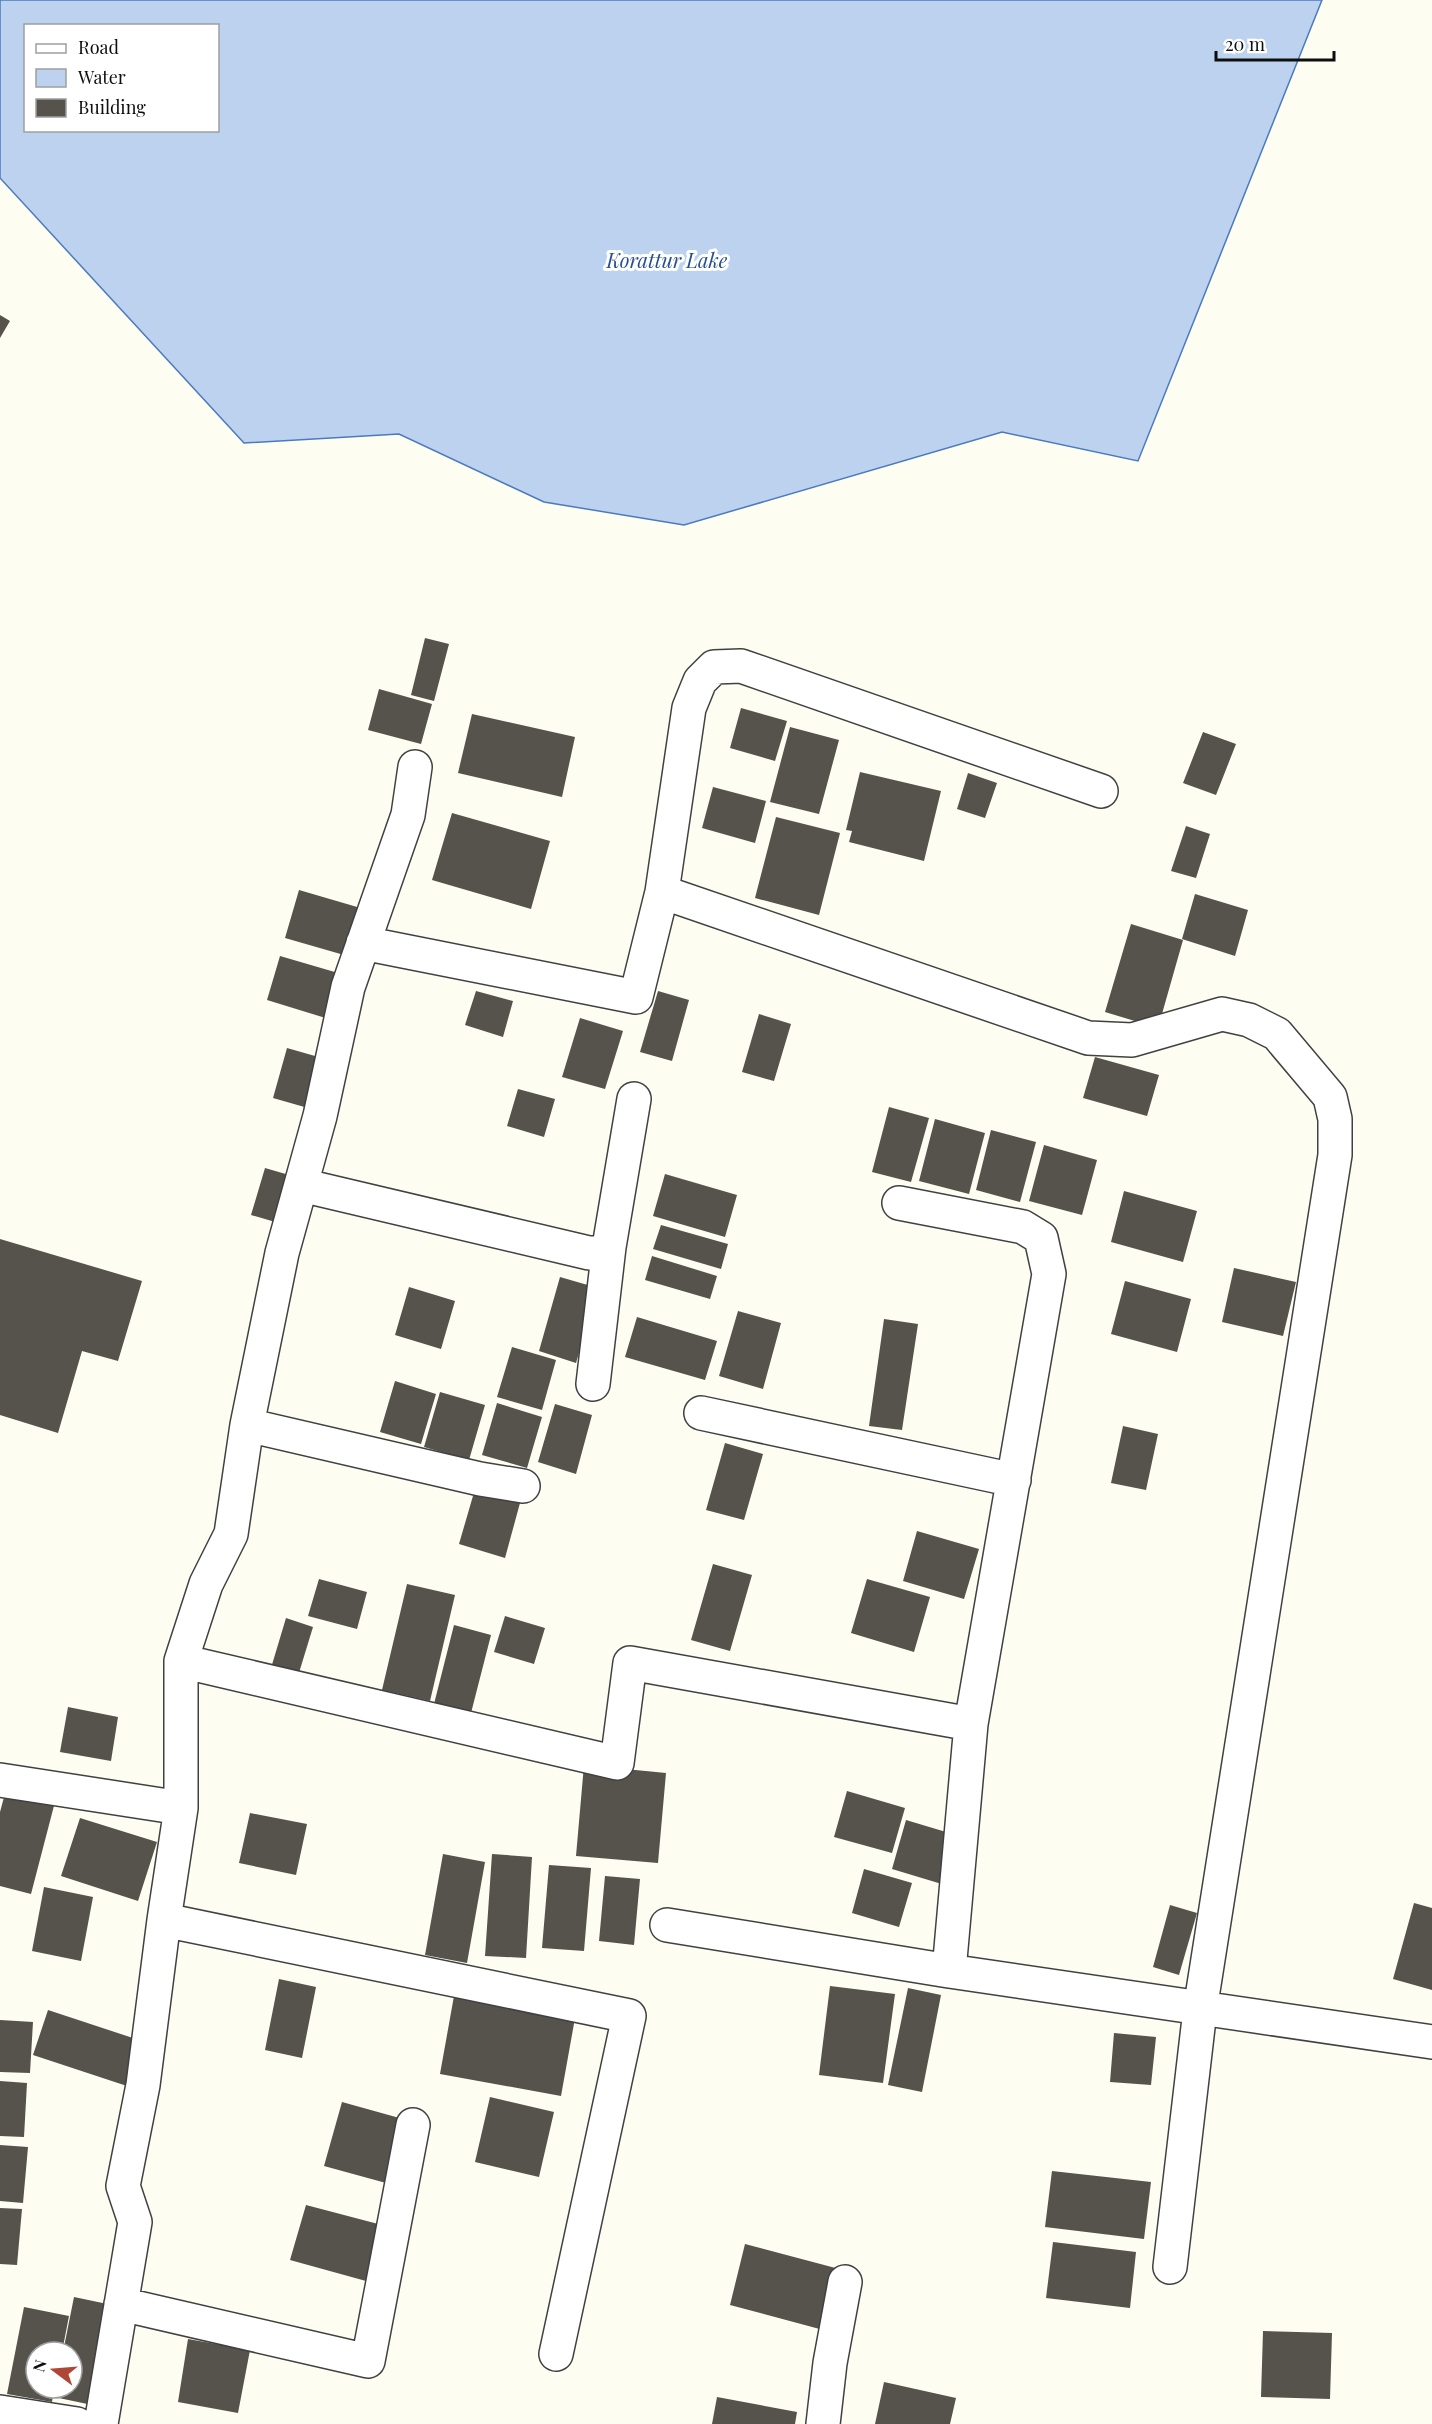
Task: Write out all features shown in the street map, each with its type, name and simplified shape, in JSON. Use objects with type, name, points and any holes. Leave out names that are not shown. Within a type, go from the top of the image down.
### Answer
[{"type":"street","points":[[363,943],[636,997],[662,892],[689,708],[700,681],[714,668],[741,666],[1101,791]]},
{"type":"street","points":[[100,2424],[135,2222],[123,2186],[143,2085],[181,1808],[182,1661],[206,1584],[231,1534],[247,1425],[282,1253],[320,1116],[348,987],[408,815],[415,767]]},
{"type":"street","points":[[662,892],[1088,1038],[1132,1040],[1222,1014],[1249,1020],[1277,1034],[1330,1097],[1335,1119],[1335,1155],[1200,2010],[1170,2267]]},
{"type":"street","points":[[593,1384],[609,1247],[634,1099]]},
{"type":"street","points":[[301,1185],[589,1253],[603,1253],[609,1247]]},
{"type":"street","points":[[899,1203],[1023,1227],[1041,1238],[1048,1274],[971,1724],[949,1971]]},
{"type":"street","points":[[701,1413],[1014,1480]]},
{"type":"street","points":[[247,1425],[480,1479],[523,1486]]},
{"type":"street","points":[[182,1661],[617,1763],[630,1663],[971,1724]]},
{"type":"street","points":[[0,1780],[181,1808]]},
{"type":"street","points":[[164,1920],[629,2016],[556,2354]]},
{"type":"street","points":[[667,1925],[1200,2010],[1432,2042]]},
{"type":"street","points":[[121,2304],[368,2361],[413,2125]]},
{"type":"street","points":[[823,2424],[830,2363],[845,2282]]},
{"type":"street","points":[[0,2412],[77,2424]]},
{"type":"water","name":"Korattur Lake","points":[[0,0],[1322,0],[1138,461],[1002,432],[684,525],[544,502],[399,434],[244,443],[0,178]]},
{"type":"building","points":[[0,315],[10,321],[0,338]]},
{"type":"building","points":[[425,638],[449,644],[434,701],[411,695]]},
{"type":"building","points":[[379,689],[432,704],[421,744],[368,730]]},
{"type":"building","points":[[741,708],[787,721],[775,761],[730,748]]},
{"type":"building","points":[[472,714],[575,737],[562,797],[458,773]]},
{"type":"building","points":[[790,727],[839,740],[819,814],[770,802]]},
{"type":"building","points":[[1203,732],[1236,744],[1216,795],[1183,783]]},
{"type":"building","points":[[860,772],[941,791],[924,861],[849,842],[852,831],[846,830]]},
{"type":"building","points":[[968,773],[997,783],[985,818],[957,809]]},
{"type":"building","points":[[713,787],[766,801],[755,843],[702,828]]},
{"type":"building","points":[[452,813],[550,841],[531,909],[432,880]]},
{"type":"building","points":[[776,817],[840,833],[819,915],[755,898]]},
{"type":"building","points":[[1186,826],[1210,834],[1196,878],[1171,871]]},
{"type":"building","points":[[299,890],[364,909],[351,957],[285,938]]},
{"type":"building","points":[[1195,894],[1248,910],[1235,956],[1182,939]]},
{"type":"building","points":[[1131,924],[1183,940],[1158,1028],[1105,1012]]},
{"type":"building","points":[[280,956],[345,975],[332,1020],[267,1000]]},
{"type":"building","points":[[476,991],[513,1001],[503,1037],[465,1025]]},
{"type":"building","points":[[658,991],[689,1000],[672,1061],[640,1052]]},
{"type":"building","points":[[759,1014],[791,1024],[774,1081],[742,1072]]},
{"type":"building","points":[[580,1018],[623,1031],[605,1089],[562,1077]]},
{"type":"building","points":[[287,1048],[322,1058],[308,1108],[273,1098]]},
{"type":"building","points":[[1095,1057],[1159,1075],[1147,1116],[1083,1098]]},
{"type":"building","points":[[518,1089],[555,1099],[544,1137],[507,1126]]},
{"type":"building","points":[[889,1107],[929,1118],[911,1182],[872,1172]]},
{"type":"building","points":[[935,1119],[985,1133],[969,1194],[919,1181]]},
{"type":"building","points":[[991,1130],[1036,1142],[1020,1202],[976,1190]]},
{"type":"building","points":[[1044,1145],[1097,1160],[1082,1215],[1029,1201]]},
{"type":"building","points":[[265,1168],[296,1177],[282,1224],[251,1215]]},
{"type":"building","points":[[665,1174],[737,1195],[725,1237],[653,1216]]},
{"type":"building","points":[[1124,1191],[1197,1211],[1183,1262],[1111,1242]]},
{"type":"building","points":[[661,1225],[728,1244],[721,1269],[653,1249]]},
{"type":"building","points":[[0,1239],[142,1281],[118,1361],[82,1351],[58,1433],[0,1415]]},
{"type":"building","points":[[652,1256],[717,1276],[710,1299],[645,1280]]},
{"type":"building","points":[[1234,1268],[1296,1282],[1283,1336],[1222,1322]]},
{"type":"building","points":[[560,1277],[598,1288],[576,1363],[539,1351]]},
{"type":"building","points":[[1125,1281],[1191,1299],[1177,1352],[1111,1334]]},
{"type":"building","points":[[409,1287],[455,1301],[441,1349],[395,1335]]},
{"type":"building","points":[[738,1311],[781,1323],[763,1389],[719,1376]]},
{"type":"building","points":[[637,1317],[717,1341],[705,1380],[625,1357]]},
{"type":"building","points":[[884,1319],[918,1324],[902,1430],[869,1426]]},
{"type":"building","points":[[512,1347],[556,1360],[542,1410],[497,1397]]},
{"type":"building","points":[[395,1381],[436,1394],[421,1444],[380,1432]]},
{"type":"building","points":[[440,1392],[485,1405],[469,1460],[424,1447]]},
{"type":"building","points":[[497,1403],[542,1417],[527,1468],[482,1455]]},
{"type":"building","points":[[555,1404],[592,1415],[576,1474],[538,1462]]},
{"type":"building","points":[[1123,1426],[1158,1434],[1146,1490],[1111,1483]]},
{"type":"building","points":[[725,1443],[763,1454],[744,1520],[706,1510]]},
{"type":"building","points":[[475,1489],[520,1503],[505,1558],[459,1544]]},
{"type":"building","points":[[917,1531],[979,1549],[964,1599],[903,1581]]},
{"type":"building","points":[[713,1564],[752,1575],[730,1651],[691,1640]]},
{"type":"building","points":[[319,1579],[367,1592],[357,1629],[308,1616]]},
{"type":"building","points":[[867,1579],[930,1597],[914,1652],[851,1633]]},
{"type":"building","points":[[407,1584],[455,1595],[430,1701],[382,1690]]},
{"type":"building","points":[[505,1616],[545,1628],[534,1664],[494,1652]]},
{"type":"building","points":[[286,1618],[313,1627],[298,1676],[271,1668]]},
{"type":"building","points":[[454,1625],[491,1635],[471,1713],[434,1704]]},
{"type":"building","points":[[68,1707],[118,1717],[111,1761],[60,1752]]},
{"type":"building","points":[[584,1765],[666,1773],[658,1863],[576,1856]]},
{"type":"building","points":[[7,1786],[56,1798],[31,1894],[0,1886],[0,1812]]},
{"type":"building","points":[[847,1791],[905,1808],[892,1853],[834,1837]]},
{"type":"building","points":[[250,1813],[307,1824],[296,1875],[239,1863]]},
{"type":"building","points":[[80,1818],[157,1842],[138,1901],[61,1876]]},
{"type":"building","points":[[906,1820],[946,1832],[945,1885],[892,1869]]},
{"type":"building","points":[[443,1854],[485,1862],[467,1963],[425,1955]]},
{"type":"building","points":[[492,1854],[532,1857],[526,1958],[485,1956]]},
{"type":"building","points":[[549,1865],[591,1868],[584,1951],[542,1948]]},
{"type":"building","points":[[864,1869],[912,1883],[899,1927],[852,1913]]},
{"type":"building","points":[[605,1876],[640,1879],[634,1945],[599,1941]]},
{"type":"building","points":[[44,1887],[93,1897],[81,1961],[32,1951]]},
{"type":"building","points":[[1414,1903],[1432,1908],[1432,1990],[1393,1979]]},
{"type":"building","points":[[1170,1905],[1197,1913],[1179,1975],[1153,1967]]},
{"type":"building","points":[[279,1979],[316,1987],[302,2058],[265,2050]]},
{"type":"building","points":[[830,1986],[895,1994],[883,2083],[819,2075]]},
{"type":"building","points":[[908,1988],[941,1995],[922,2092],[888,2085]]},
{"type":"building","points":[[454,1996],[575,2018],[561,2096],[440,2074]]},
{"type":"building","points":[[48,2010],[145,2042],[130,2087],[33,2055]]},
{"type":"building","points":[[0,2020],[33,2022],[30,2073],[0,2072]]},
{"type":"building","points":[[1114,2033],[1156,2037],[1151,2085],[1110,2082]]},
{"type":"building","points":[[0,2081],[27,2083],[24,2137],[0,2136]]},
{"type":"building","points":[[490,2097],[554,2112],[539,2177],[475,2162]]},
{"type":"building","points":[[342,2102],[403,2119],[386,2183],[324,2166]]},
{"type":"building","points":[[0,2145],[28,2147],[23,2203],[0,2201]]},
{"type":"building","points":[[1052,2171],[1151,2182],[1144,2239],[1045,2227]]},
{"type":"building","points":[[306,2205],[382,2225],[366,2281],[290,2260]]},
{"type":"building","points":[[0,2208],[22,2209],[17,2265],[0,2264]]},
{"type":"building","points":[[1053,2242],[1136,2252],[1130,2308],[1046,2298]]},
{"type":"building","points":[[745,2244],[843,2270],[827,2331],[730,2305]]},
{"type":"building","points":[[74,2297],[117,2306],[97,2406],[68,2400],[84,2400],[84,2340],[65,2340]]},
{"type":"building","points":[[24,2307],[69,2316],[64,2340],[24,2340],[24,2397],[7,2394]]},
{"type":"building","points":[[1263,2331],[1332,2333],[1330,2399],[1261,2397]]},
{"type":"building","points":[[188,2339],[250,2350],[238,2413],[178,2402]]},
{"type":"building","points":[[884,2382],[956,2398],[950,2424],[875,2424]]},
{"type":"building","points":[[717,2397],[797,2412],[795,2424],[712,2424]]}]
